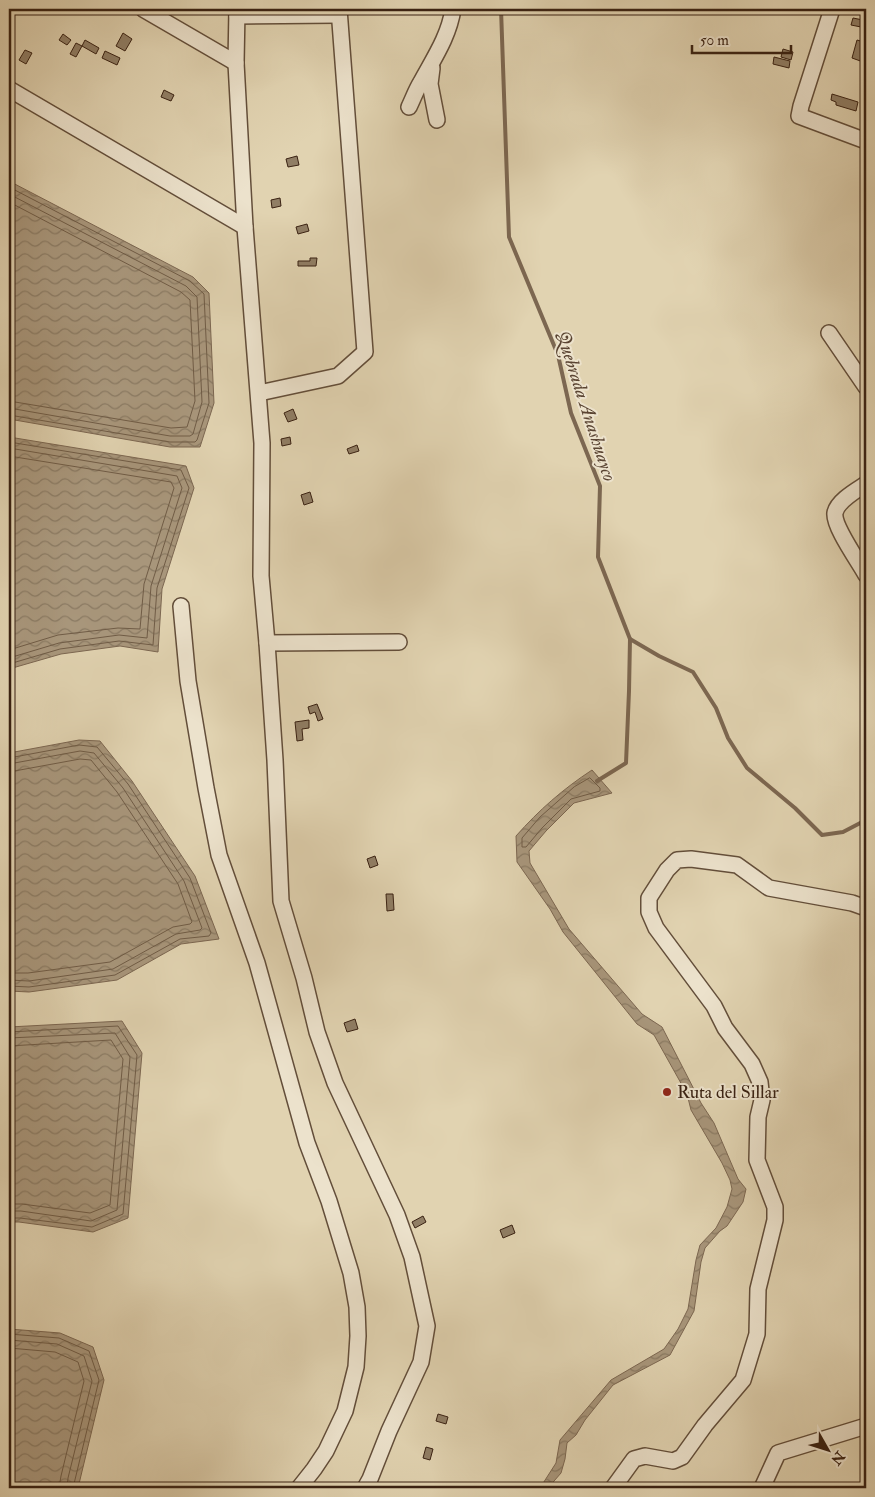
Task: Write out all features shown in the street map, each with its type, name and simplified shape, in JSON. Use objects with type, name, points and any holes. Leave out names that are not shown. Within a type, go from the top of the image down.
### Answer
[{"type":"street","points":[[143,9],[236,63]]},
{"type":"street","points":[[410,107],[420,83],[444,40],[453,9]]},
{"type":"street","points":[[832,9],[801,106],[800,116],[866,141]]},
{"type":"street","points":[[259,393],[338,376],[365,352],[338,12],[237,12],[236,63],[244,227],[262,443],[261,576],[275,760],[281,901],[304,978],[317,1032],[335,1083],[397,1215],[412,1257],[427,1326],[421,1362],[365,1488]]},
{"type":"street","points":[[432,64],[430,84],[437,120]]},
{"type":"street","points":[[9,88],[244,227]]},
{"type":"street","points":[[829,333],[866,387]]},
{"type":"street","points":[[866,484],[841,502],[835,513],[837,528],[866,575]]},
{"type":"street","points":[[181,606],[188,681],[219,855],[257,963],[307,1143],[329,1202],[351,1273],[357,1307],[356,1367],[345,1411],[326,1451],[300,1488]]},
{"type":"street","points":[[267,644],[399,642]]},
{"type":"street","points":[[613,1488],[634,1459],[645,1456],[673,1461],[682,1457],[705,1425],[743,1380],[757,1334],[758,1289],[775,1220],[775,1207],[757,1160],[758,1117],[762,1100],[760,1082],[752,1064],[725,1028],[714,1006],[656,928],[649,912],[649,898],[667,870],[677,860],[692,859],[737,865],[769,888],[852,903],[866,908]]},
{"type":"street","points":[[762,1488],[778,1453],[866,1426]]},
{"type":"water","points":[[9,181],[193,277],[209,293],[214,403],[200,447],[170,447],[9,419]]},
{"type":"water","points":[[9,437],[186,466],[194,488],[162,589],[158,652],[120,646],[61,654],[9,669]]},
{"type":"water","points":[[79,740],[100,741],[132,781],[195,876],[219,939],[181,944],[117,980],[29,992],[9,991],[9,753]]},
{"type":"water","points":[[592,770],[612,793],[574,803],[529,851],[530,863],[569,929],[642,1014],[662,1027],[701,1103],[714,1123],[738,1179],[746,1189],[743,1202],[727,1226],[705,1248],[701,1262],[694,1311],[670,1355],[613,1385],[585,1420],[576,1435],[567,1443],[561,1473],[548,1488],[540,1488],[556,1463],[560,1440],[611,1380],[664,1349],[678,1329],[688,1309],[700,1245],[716,1228],[727,1207],[732,1189],[722,1163],[691,1110],[687,1094],[654,1035],[637,1024],[563,932],[550,909],[517,862],[516,836],[552,800]]},
{"type":"water","points":[[122,1021],[142,1053],[128,1218],[93,1232],[9,1222],[9,1027]]},
{"type":"water","points":[[9,1329],[60,1333],[93,1347],[104,1380],[78,1488],[9,1488]]},
{"type":"building","points":[[853,18],[863,20],[861,27],[851,25]]},
{"type":"building","points":[[123,33],[132,39],[125,51],[116,46]]},
{"type":"building","points":[[63,34],[71,40],[67,45],[59,40]]},
{"type":"building","points":[[85,40],[99,48],[96,54],[82,46]]},
{"type":"building","points":[[857,40],[864,42],[861,54],[866,56],[866,63],[852,58]]},
{"type":"building","points":[[76,43],[82,46],[76,57],[70,54]]},
{"type":"building","points":[[783,49],[793,52],[791,60],[781,57]]},
{"type":"building","points":[[25,50],[32,53],[26,64],[19,60]]},
{"type":"building","points":[[105,51],[120,58],[117,65],[102,58]]},
{"type":"building","points":[[774,57],[790,61],[789,68],[773,64]]},
{"type":"building","points":[[164,90],[174,95],[171,101],[161,97]]},
{"type":"building","points":[[832,94],[858,102],[856,111],[836,105],[836,102],[831,100]]},
{"type":"building","points":[[297,156],[299,165],[288,167],[286,159]]},
{"type":"building","points":[[280,198],[281,206],[272,208],[271,200]]},
{"type":"building","points":[[307,224],[309,231],[298,234],[296,227]]},
{"type":"building","points":[[310,258],[317,258],[316,266],[298,266],[298,261],[310,261]]},
{"type":"building","points":[[293,409],[297,419],[288,422],[284,413]]},
{"type":"building","points":[[290,437],[291,444],[282,446],[281,439]]},
{"type":"building","points":[[357,445],[359,451],[349,454],[347,449]]},
{"type":"building","points":[[310,492],[313,502],[304,505],[301,495]]},
{"type":"building","points":[[317,704],[323,719],[318,721],[315,712],[310,714],[308,707]]},
{"type":"building","points":[[309,720],[309,728],[302,729],[303,740],[297,741],[295,722]]},
{"type":"building","points":[[375,856],[378,865],[370,868],[367,859]]},
{"type":"building","points":[[386,894],[393,894],[394,910],[387,911]]},
{"type":"building","points":[[355,1019],[358,1029],[347,1032],[344,1023]]},
{"type":"building","points":[[423,1216],[426,1222],[415,1228],[412,1222]]},
{"type":"building","points":[[512,1225],[515,1233],[503,1238],[500,1230]]},
{"type":"building","points":[[438,1414],[448,1417],[446,1424],[436,1421]]},
{"type":"building","points":[[426,1447],[433,1449],[430,1460],[423,1458]]},
{"type":"waterway","name":"Quebrada Anashuayco","points":[[501,9],[509,237],[558,355],[571,413],[600,486],[598,557],[630,639],[626,763],[597,781]]},
{"type":"waterway","points":[[630,639],[659,656],[693,672],[716,708],[728,738],[747,768],[795,808],[822,835],[843,832],[866,820]]},
{"type":"place","name":"Ruta del Sillar","points":[[667,1092]]}]
